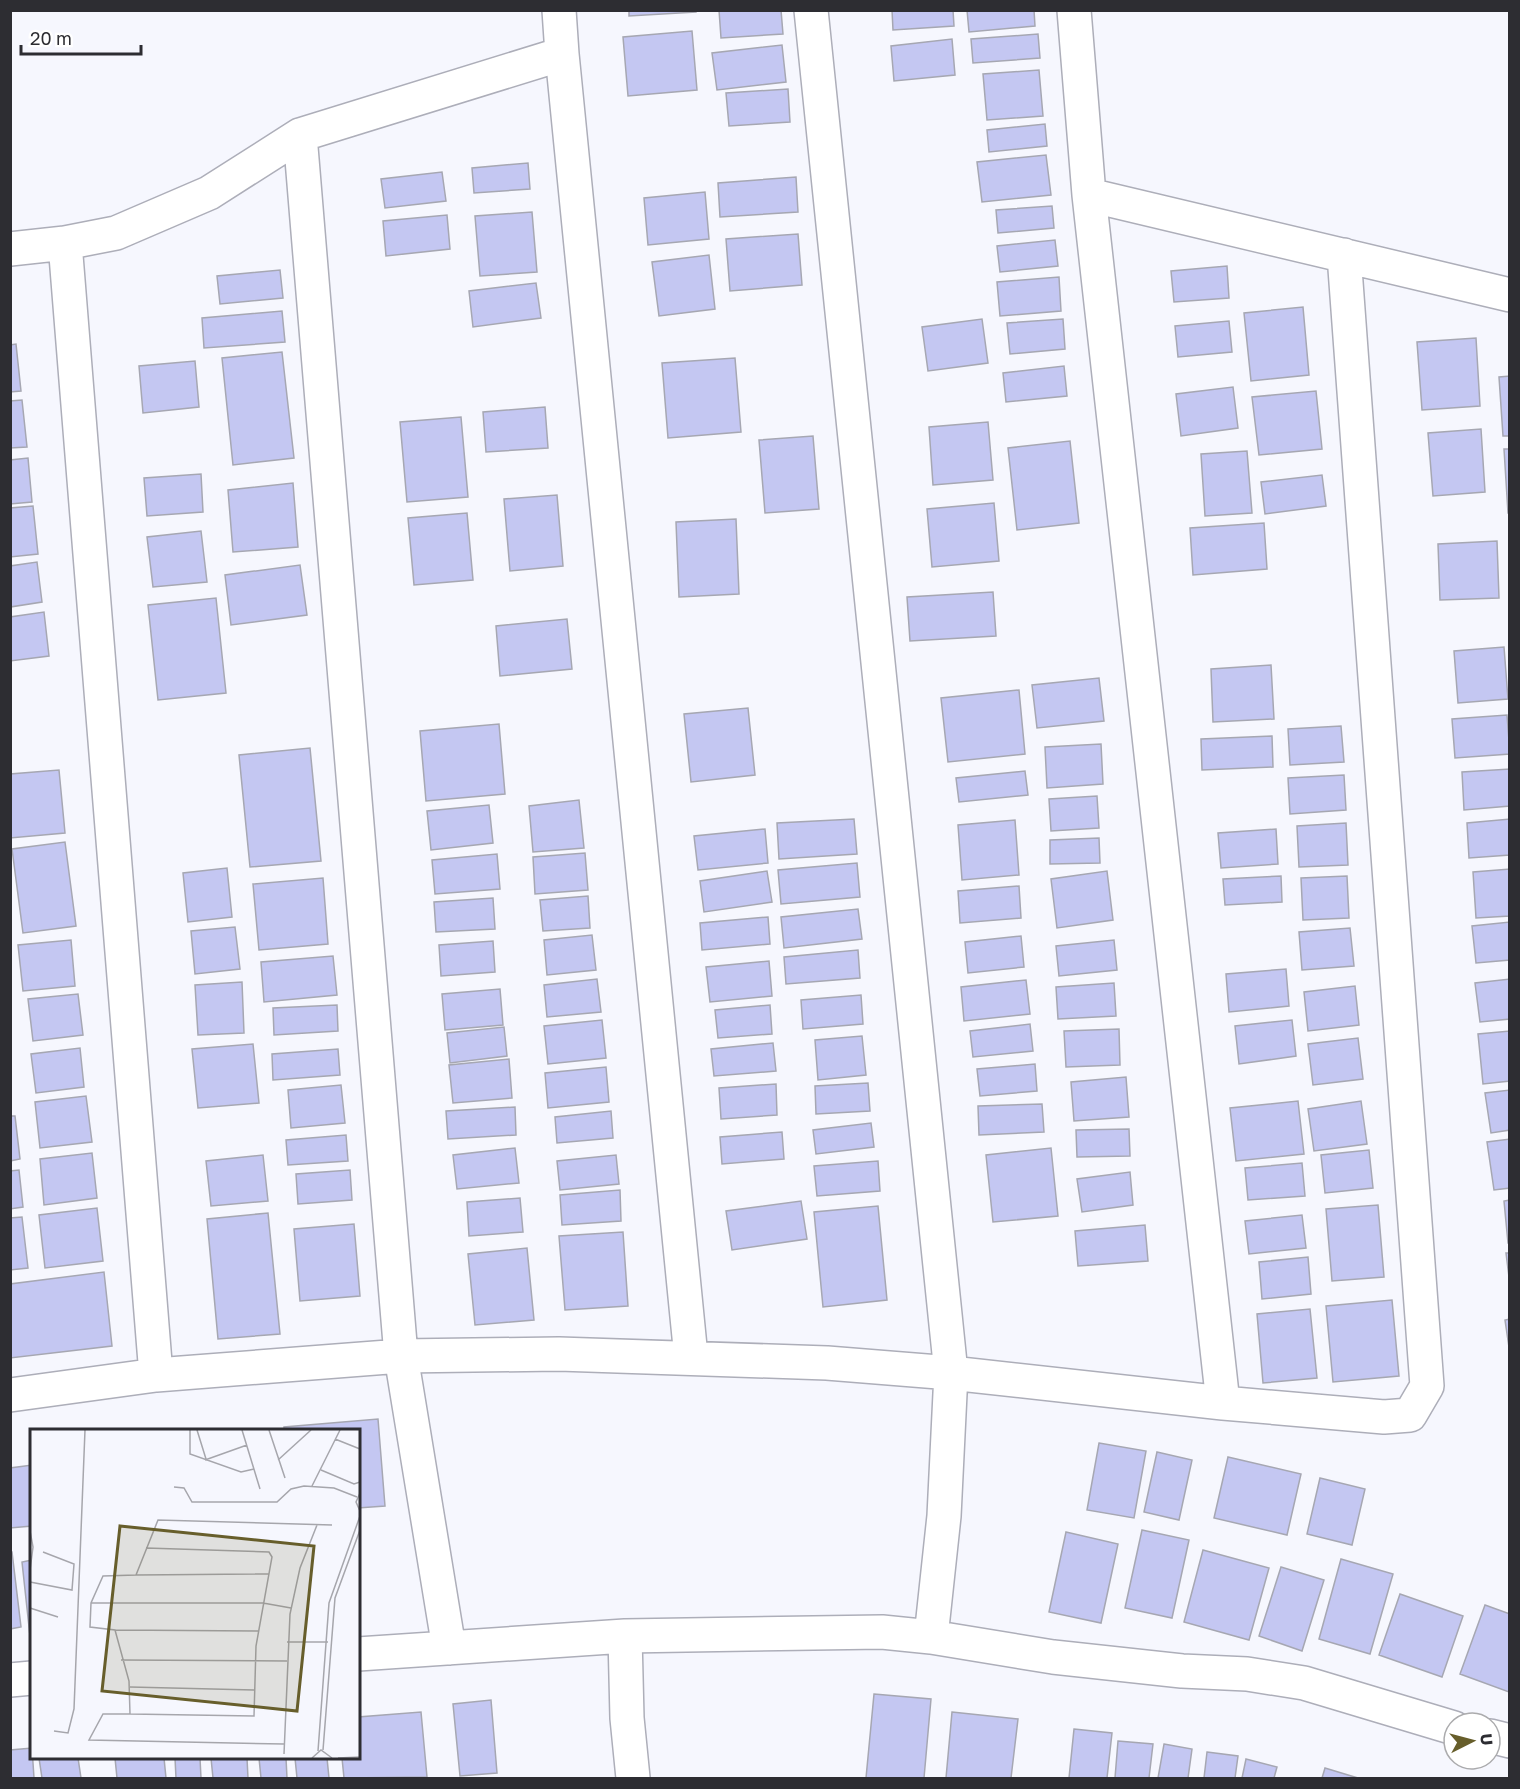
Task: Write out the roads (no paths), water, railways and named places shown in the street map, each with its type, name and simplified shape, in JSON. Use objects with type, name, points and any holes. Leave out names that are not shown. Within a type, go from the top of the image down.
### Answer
[{"type":"street","points":[[559,10],[692,1358]]},
{"type":"street","points":[[811,10],[951,1373],[944,1516],[931,1636]]},
{"type":"street","points":[[1074,10],[1089,195],[1222,1403]]},
{"type":"street","points":[[10,249],[65,243],[116,233],[209,193],[300,135],[562,54]]},
{"type":"street","points":[[300,135],[401,1356],[449,1647]]},
{"type":"street","points":[[1089,195],[1509,295]]},
{"type":"street","points":[[65,243],[156,1376]]},
{"type":"street","points":[[10,1395],[156,1376],[401,1356],[559,1354],[827,1363],[951,1373],[1222,1403],[1384,1417],[1410,1415],[1427,1386],[1344,255]]},
{"type":"street","points":[[360,1654],[625,1636],[882,1632],[931,1636],[1053,1657],[1182,1671],[1247,1674],[1304,1683],[1442,1724]]},
{"type":"street","points":[[625,1636],[627,1718],[633,1779]]},
{"type":"street","points":[[10,1680],[30,1678]]}]
